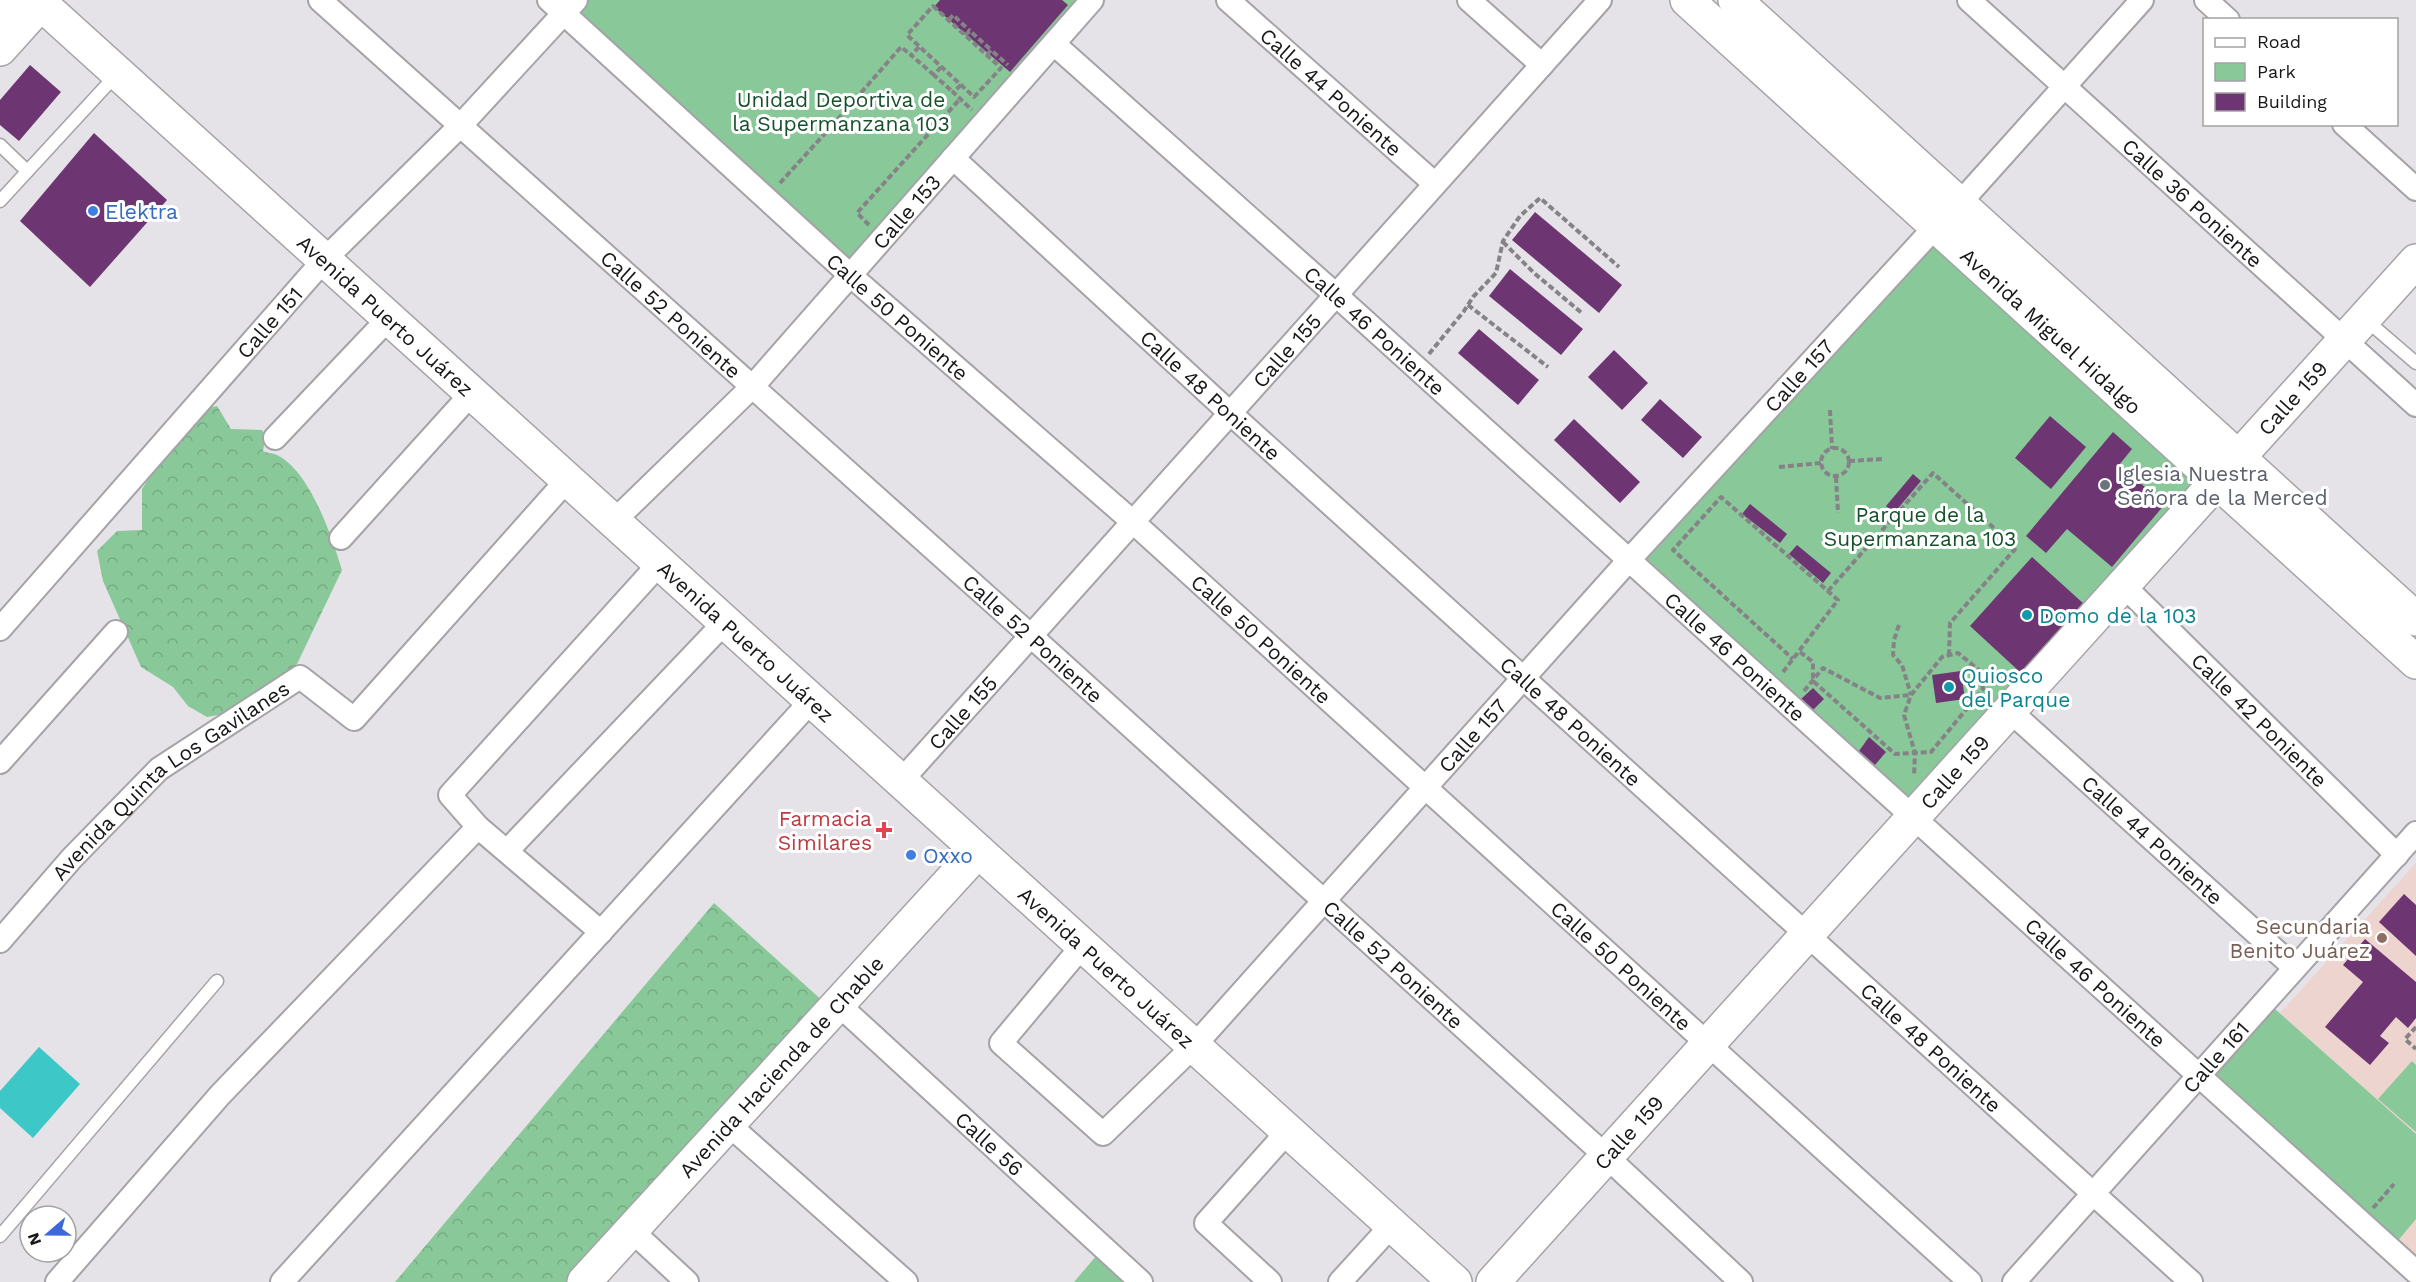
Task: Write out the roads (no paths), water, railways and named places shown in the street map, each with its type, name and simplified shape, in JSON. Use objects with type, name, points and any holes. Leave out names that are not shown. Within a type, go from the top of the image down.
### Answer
[{"type":"street","name":"Calle 52 Poniente","points":[[321,0],[1031,636],[1607,1157],[1741,1282]]},
{"type":"street","name":"Calle 153","points":[[614,521],[753,386],[1092,0]]},
{"type":"street","name":"Calle 44 Poniente","points":[[1228,0],[1435,184]]},
{"type":"street","points":[[1469,0],[1542,65]]},
{"type":"street","name":"Calle 155","points":[[901,781],[1600,0]]},
{"type":"street","name":"Avenida Miguel Hidalgo","points":[[1688,0],[2416,662]]},
{"type":"street","name":"Avenida Miguel Hidalgo","points":[[1735,0],[2416,619]]},
{"type":"street","name":"Calle 36 Poniente","points":[[1969,0],[2064,86],[2354,329],[2416,405]]},
{"type":"street","points":[[1959,204],[2142,0]]},
{"type":"street","points":[[2206,0],[2226,18]]},
{"type":"street","points":[[0,12],[33,1]]},
{"type":"street","points":[[0,48],[33,1]]},
{"type":"street","name":"Avenida Puerto Juárez","points":[[33,1],[117,73],[389,318],[1455,1282]]},
{"type":"street","name":"Calle 151","points":[[0,629],[324,260],[461,125],[563,5]]},
{"type":"street","name":"Calle 50 Poniente","points":[[563,5],[766,199],[1133,522],[1970,1282]]},
{"type":"street","name":"Calle 46 Poniente","points":[[1053,44],[1336,295],[2416,1272]]},
{"type":"street","points":[[2346,126],[2416,189]]},
{"type":"street","name":"Calle 48 Poniente","points":[[952,158],[1230,413],[2191,1282]]},
{"type":"street","name":"Calle 157","points":[[1083,945],[1001,1043],[1103,1134],[1194,1046],[1629,560],[1936,226]]},
{"type":"street","name":"Calle 159","points":[[1493,1282],[2416,261]]},
{"type":"street","points":[[275,438],[389,318]]},
{"type":"street","points":[[341,538],[472,393]]},
{"type":"street","name":"Avenida Quinta Los Gavilanes","points":[[0,940],[72,858],[159,769],[300,677],[354,719],[567,480]]},
{"type":"street","points":[[601,932],[478,827],[450,795],[660,563]]},
{"type":"street","name":"Calle 42 Poniente","points":[[2123,585],[2397,855]]},
{"type":"street","points":[[507,851],[725,622]]},
{"type":"street","points":[[0,762],[116,632]]},
{"type":"street","points":[[282,1282],[812,700]]},
{"type":"street","name":"Calle 44 Poniente","points":[[2010,711],[2295,968]]},
{"type":"street","points":[[57,1282],[220,1095],[478,827]]},
{"type":"street","name":"Calle 161","points":[[2014,1282],[2416,833]]},
{"type":"street","name":"Avenida Hacienda de Chable","points":[[584,1282],[978,851]]},
{"type":"street","name":"Calle 56","points":[[838,1004],[1141,1282]]},
{"type":"street","points":[[728,1124],[906,1282]]},
{"type":"street","points":[[1270,1282],[1206,1223],[1288,1131]]},
{"type":"street","points":[[1341,1282],[1392,1225]]},
{"type":"street","points":[[631,1230],[687,1282]]},
{"type":"lane","points":[[0,201],[117,73]]},
{"type":"lane","points":[[0,145],[27,171]]},
{"type":"lane","points":[[2354,329],[2416,363]]},
{"type":"lane","points":[[0,1236],[217,981]]},
{"type":"water","points":[[39,1047],[80,1084],[33,1138],[0,1108],[0,1091]]},
{"type":"place","name":"Elektra","points":[[93,211]]},
{"type":"place","name":"Iglesia Nuestra Señora de la Merced","points":[[2105,485]]},
{"type":"place","name":"Domo de la 103","points":[[2027,615]]},
{"type":"place","name":"Quiosco del Parque","points":[[1949,687]]},
{"type":"place","name":"Farmacia Similares","points":[[884,830]]},
{"type":"place","name":"Oxxo","points":[[911,855]]},
{"type":"place","name":"Secundaria Benito Juárez","points":[[2382,938]]},
{"type":"park label","name":"Unidad Deportiva de la Supermanzana 103","points":[[841,111]]},
{"type":"park label","name":"Parque de la Supermanzana 103","points":[[1920,526]]}]
